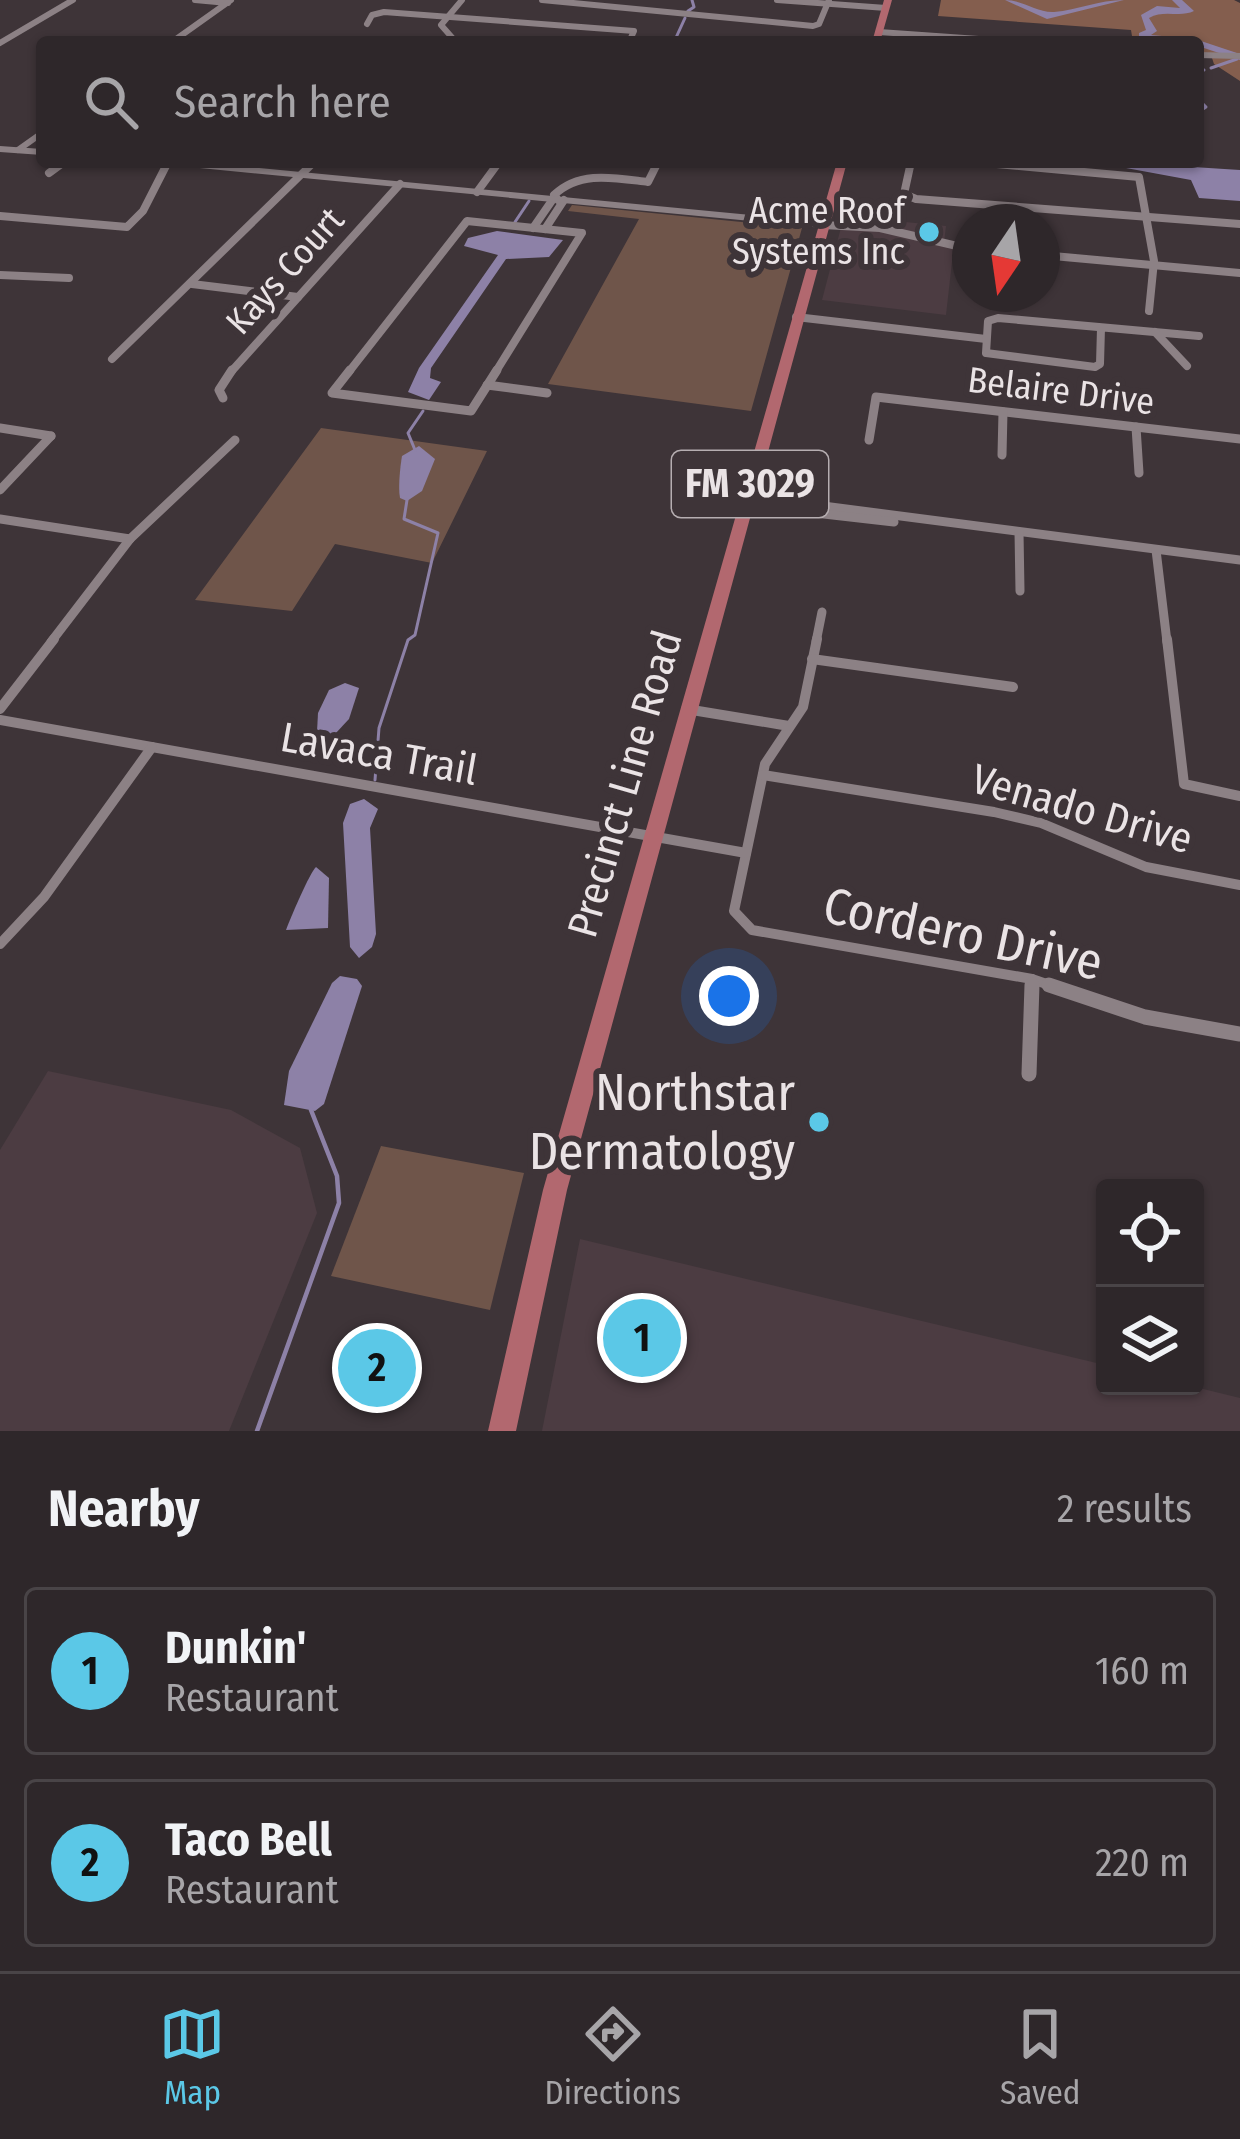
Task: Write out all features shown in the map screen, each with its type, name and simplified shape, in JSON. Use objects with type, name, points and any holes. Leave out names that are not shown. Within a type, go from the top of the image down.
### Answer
[{"type":"main road","points":[[878,36],[887,4]]},
{"type":"main road","points":[[0,149],[36,152]]},
{"type":"main road","points":[[236,168],[480,188],[823,225]]},
{"type":"main road","name":"Precinct Line Road","points":[[502,1431],[555,1190],[840,168]]},
{"type":"street","points":[[0,43],[74,0]]},
{"type":"street","points":[[195,0],[229,1]]},
{"type":"street","points":[[450,36],[442,29],[446,16],[463,0]]},
{"type":"street","points":[[542,0],[816,26],[828,2]]},
{"type":"street","points":[[777,0],[887,4]]},
{"type":"street","points":[[180,36],[229,1]]},
{"type":"street","points":[[367,24],[364,22],[373,14],[384,12],[627,29],[634,32],[632,36]]},
{"type":"street","points":[[1204,55],[1236,56]]},
{"type":"street","points":[[18,150],[36,138]]},
{"type":"street","points":[[49,172],[55,168]]},
{"type":"street","points":[[0,216],[127,227],[148,208],[162,168]]},
{"type":"street","points":[[112,359],[308,168]]},
{"type":"street","points":[[480,188],[495,168]]},
{"type":"street","points":[[533,228],[558,200],[588,178],[648,182],[655,168]]},
{"type":"street","points":[[910,168],[904,194],[916,199],[1240,224]]},
{"type":"street","points":[[1040,168],[1138,177],[1154,265],[1149,311]]},
{"type":"street","name":"Kays Court","points":[[223,398],[218,390],[235,366],[400,184]]},
{"type":"street","points":[[545,230],[558,200]]},
{"type":"street","points":[[466,221],[545,230],[582,233],[471,411],[332,393],[466,221]]},
{"type":"street","points":[[823,225],[952,245]]},
{"type":"street","points":[[1060,257],[1240,273]]},
{"type":"street","points":[[0,275],[69,278]]},
{"type":"street","points":[[192,284],[298,297]]},
{"type":"street","points":[[796,317],[986,339]]},
{"type":"street","points":[[1101,328],[1100,364],[1095,367],[990,356],[986,339],[988,321],[998,318],[1198,336]]},
{"type":"street","points":[[1155,332],[1187,366]]},
{"type":"street","points":[[488,385],[548,393]]},
{"type":"street","name":"Belaire Drive","points":[[869,440],[876,397],[1240,439]]},
{"type":"street","points":[[1002,455],[1003,412]]},
{"type":"street","points":[[1136,427],[1139,473]]},
{"type":"street","points":[[0,428],[52,436],[0,490]]},
{"type":"street","points":[[0,709],[130,539],[235,440]]},
{"type":"street","points":[[745,501],[873,522],[915,519],[1240,560]]},
{"type":"street","points":[[0,519],[130,539]]},
{"type":"street","points":[[1019,532],[1020,591]]},
{"type":"street","points":[[1156,550],[1184,784],[1240,796]]},
{"type":"street","points":[[746,853],[763,775],[802,706],[823,612]]},
{"type":"street","points":[[812,659],[1013,687]]},
{"type":"street","points":[[686,709],[789,726]]},
{"type":"street","name":"Lavaca Trail","points":[[0,721],[746,853]]},
{"type":"street","points":[[0,944],[44,897],[152,748]]},
{"type":"street","name":"Venado Drive","points":[[763,775],[994,812],[1041,823],[1146,867],[1240,885]]},
{"type":"street","name":"Cordero Drive","points":[[746,853],[734,911],[752,930],[1032,979],[1145,1017],[1240,1034]]},
{"type":"street","points":[[1029,1074],[1032,979]]},
{"type":"shaded area","points":[[941,0],[1234,0],[1240,3],[1240,81],[1214,64],[1211,55],[1204,54],[1204,36],[1132,36],[1131,30],[938,16]]},
{"type":"shaded area","points":[[1126,168],[1240,170],[1240,201],[1199,198],[1191,180]]},
{"type":"shaded area","points":[[572,205],[802,228],[751,411],[548,384],[639,219],[568,211]]},
{"type":"shaded area","points":[[844,216],[946,226],[944,243],[952,244],[952,262],[946,315],[822,300]]},
{"type":"shaded area","points":[[497,231],[563,240],[549,257],[506,259],[431,368],[430,378],[441,382],[429,400],[408,392],[419,368],[498,255],[464,246],[468,238]]},
{"type":"shaded area","points":[[321,428],[487,451],[432,563],[335,544],[292,611],[195,600]]},
{"type":"shaded area","points":[[419,446],[435,459],[422,491],[407,501],[399,494],[402,456]]},
{"type":"shaded area","points":[[345,683],[359,688],[349,719],[335,734],[317,732],[318,713],[329,690]]},
{"type":"shaded area","points":[[364,799],[378,809],[370,828],[376,934],[372,947],[359,958],[350,947],[343,823],[350,804]]},
{"type":"shaded area","points":[[316,867],[329,878],[328,928],[286,930],[305,886]]},
{"type":"shaded area","points":[[340,976],[357,979],[362,986],[324,1104],[315,1111],[284,1105],[289,1071],[332,983]]},
{"type":"shaded area","points":[[48,1071],[231,1110],[300,1148],[317,1213],[229,1431],[0,1431],[0,1150]]},
{"type":"shaded area","points":[[381,1146],[524,1173],[490,1310],[331,1276]]},
{"type":"shaded area","points":[[580,1239],[1096,1363],[1096,1395],[1204,1395],[1204,1389],[1240,1398],[1240,1431],[542,1431]]},
{"type":"waterway","points":[[688,11],[694,7],[692,0]]},
{"type":"waterway","points":[[1010,0],[1047,16],[1119,0]]},
{"type":"waterway","points":[[1144,36],[1152,31],[1144,17],[1157,9],[1189,11],[1177,0]]},
{"type":"waterway","points":[[677,36],[685,18]]},
{"type":"waterway","points":[[1204,45],[1240,57]]},
{"type":"waterway","points":[[1211,68],[1237,59]]},
{"type":"waterway","points":[[1204,105],[1204,108]]},
{"type":"waterway","points":[[515,222],[529,201]]},
{"type":"waterway","points":[[415,450],[408,433],[423,411]]},
{"type":"waterway","points":[[375,780],[379,728],[408,640],[415,635],[438,533],[404,519],[407,500]]},
{"type":"waterway","points":[[257,1431],[339,1203],[337,1176],[311,1110]]},
{"type":"place","name":"Acme Roof Systems Inc","points":[[929,232]]},
{"type":"place","name":"Northstar Dermatology","points":[[819,1122]]},
{"type":"place","name":"Dunkin'","points":[[642,1338]]},
{"type":"place","name":"Taco Bell","points":[[377,1368]]}]
